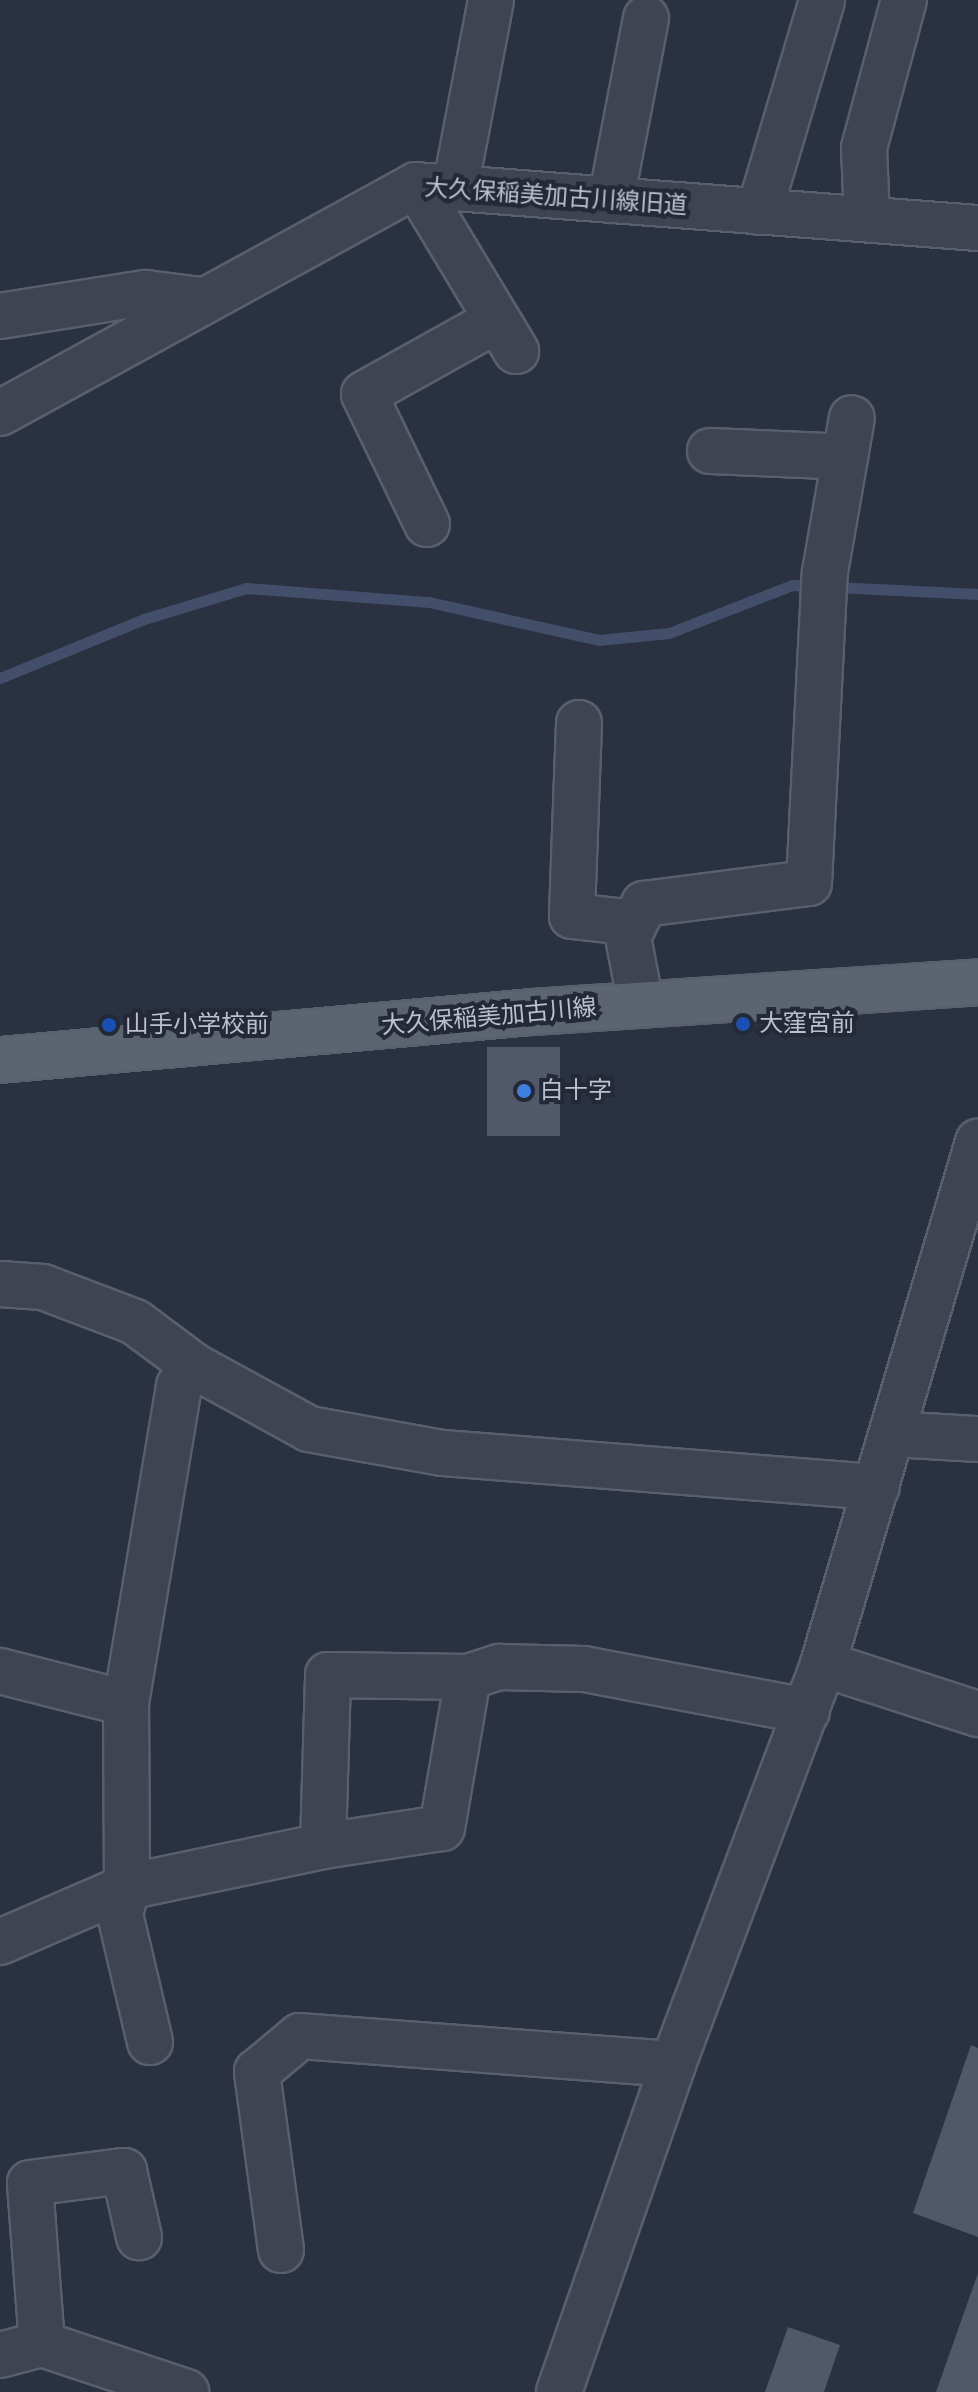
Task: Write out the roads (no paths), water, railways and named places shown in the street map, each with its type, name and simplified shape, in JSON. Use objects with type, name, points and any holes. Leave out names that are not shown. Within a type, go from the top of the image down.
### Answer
[{"type":"main road","name":"大久保稲美加古川線","points":[[0,1060],[641,1005],[978,982]]},
{"type":"street","points":[[427,524],[364,394],[506,336],[435,187],[491,0]]},
{"type":"street","points":[[759,212],[822,0]]},
{"type":"street","points":[[867,219],[864,148],[904,0]]},
{"type":"street","points":[[611,200],[646,18]]},
{"type":"street","name":"大久保稲美加古川線旧道","points":[[0,413],[201,300],[435,187],[978,228]]},
{"type":"street","points":[[0,316],[146,293],[201,300]]},
{"type":"street","points":[[641,1005],[628,937],[644,904],[809,883],[825,587],[848,438],[710,451]]},
{"type":"street","points":[[579,723],[572,916],[635,923]]},
{"type":"street","points":[[559,2392],[673,2064],[823,1664],[971,1193],[978,1142]]},
{"type":"street","points":[[0,1284],[43,1287],[135,1322],[194,1366],[309,1429],[443,1453],[877,1487]]},
{"type":"street","points":[[150,2042],[120,1914],[127,1887],[126,1703],[179,1386],[194,1366]]},
{"type":"street","points":[[893,1434],[978,1439]]},
{"type":"street","points":[[823,1664],[978,1714]]},
{"type":"street","points":[[323,1846],[328,1675],[468,1677],[499,1667],[584,1669],[807,1711]]},
{"type":"street","points":[[0,1671],[126,1703]]},
{"type":"street","points":[[0,1942],[127,1887],[323,1846],[442,1828],[468,1677]]},
{"type":"street","points":[[281,2250],[257,2072],[300,2036],[673,2064]]},
{"type":"street","points":[[139,2237],[124,2171],[30,2183],[14,2362],[186,2392]]},
{"type":"waterway","points":[[0,678],[144,619],[246,588],[429,602],[599,640],[669,633],[792,585],[817,586]]},
{"type":"waterway","points":[[835,587],[978,594]]},
{"type":"place","name":"大窪宮前","points":[[743,1024]]},
{"type":"place","name":"山手小学校前","points":[[109,1025]]},
{"type":"place","name":"白十字","points":[[524,1091]]}]
